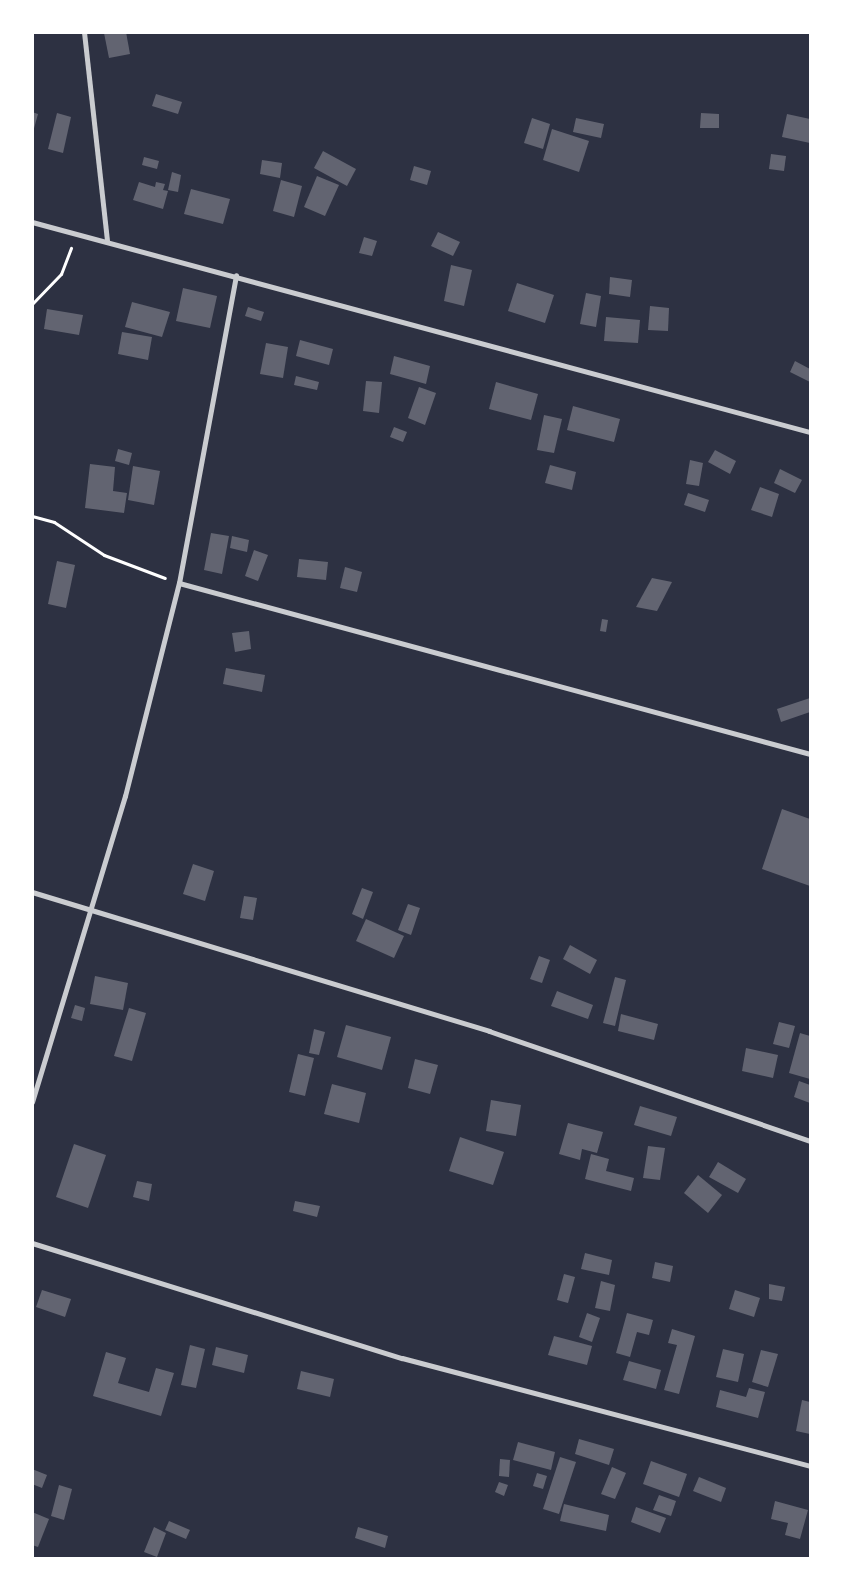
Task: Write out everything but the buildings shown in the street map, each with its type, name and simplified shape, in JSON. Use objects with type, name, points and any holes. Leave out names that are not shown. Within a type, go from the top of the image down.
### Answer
[{"type":"street","points":[[84,32],[106,241]]},
{"type":"street","points":[[32,222],[236,275],[810,432]]},
{"type":"street","points":[[32,1102],[90,910],[180,583],[236,275]]},
{"type":"street","points":[[180,583],[810,754]]},
{"type":"street","points":[[32,892],[489,1031],[810,1141]]},
{"type":"street","points":[[32,1243],[402,1358],[810,1466]]},
{"type":"path","points":[[32,304],[62,274],[74,233]]},
{"type":"path","points":[[32,336],[32,344]]},
{"type":"path","points":[[32,516],[54,522],[104,554],[180,583]]}]
